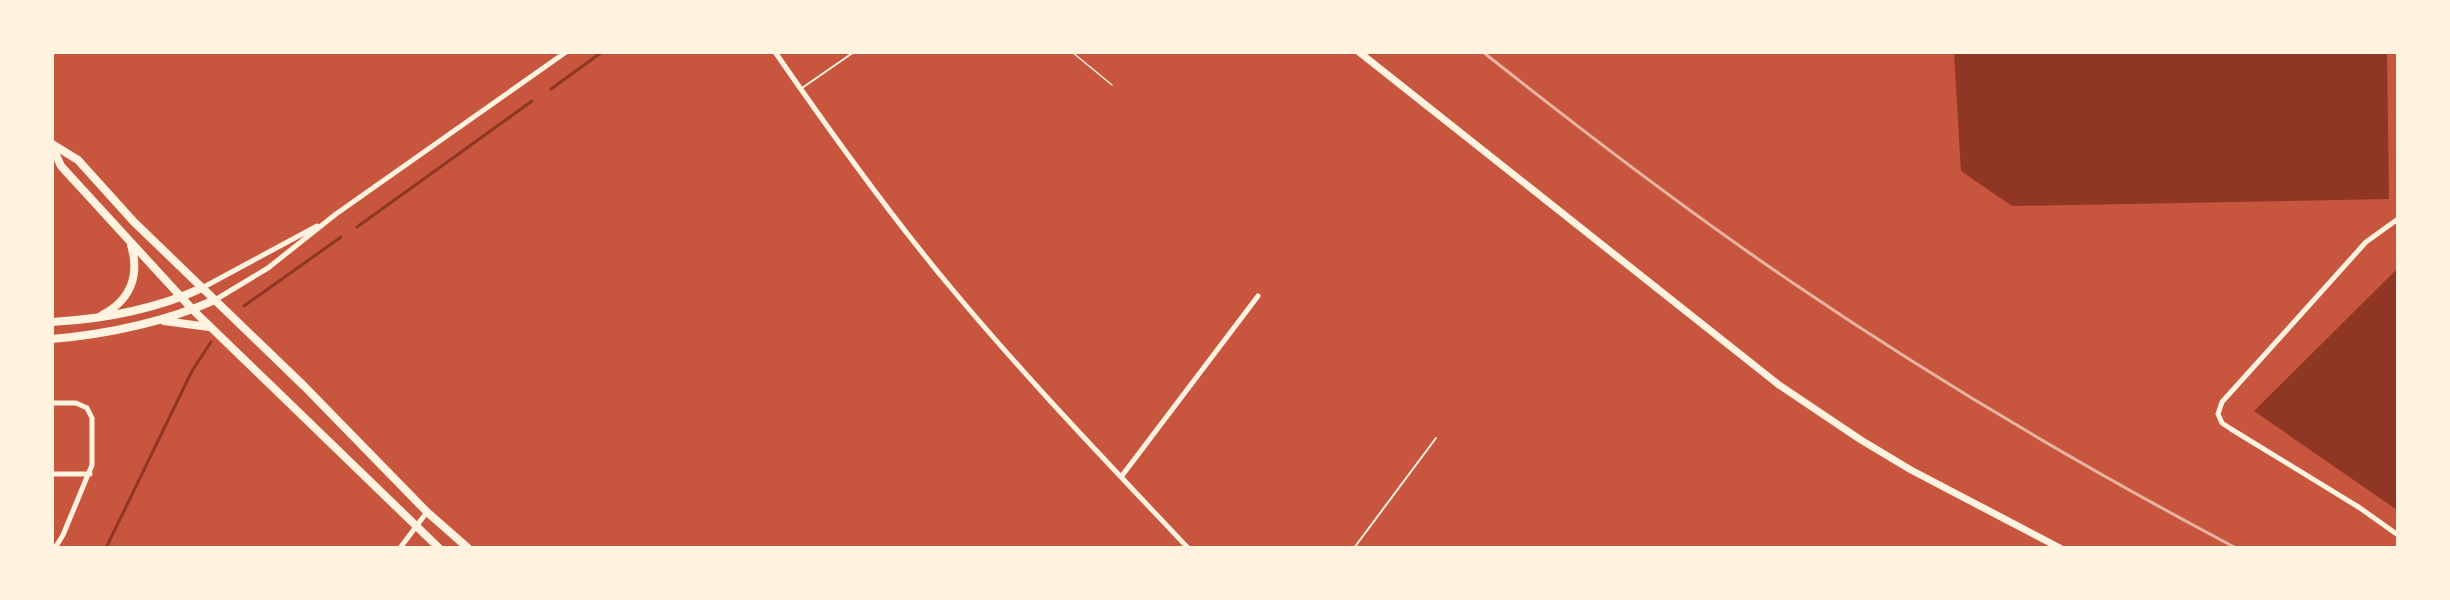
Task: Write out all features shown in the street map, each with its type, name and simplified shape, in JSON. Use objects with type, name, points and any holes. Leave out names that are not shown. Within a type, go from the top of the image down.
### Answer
[{"type":"main road","points":[[52,145],[61,166],[192,310],[288,400],[439,548]]},
{"type":"main road","points":[[52,145],[78,160],[134,222],[304,386],[428,512],[468,548]]},
{"type":"main road","points":[[96,318],[118,304],[133,284],[135,262],[130,242]]},
{"type":"main road","points":[[52,322],[96,318],[147,309],[181,298],[202,288]]},
{"type":"main road","points":[[52,339],[107,333],[158,321],[215,300]]},
{"type":"main road","points":[[158,321],[210,327]]},
{"type":"street","points":[[215,300],[268,268],[324,223],[566,52]]},
{"type":"street","points":[[775,52],[904,230],[954,291],[1188,548]]},
{"type":"street","points":[[1359,52],[1779,385],[1851,434],[1911,470],[2060,548]]},
{"type":"street","points":[[2397,219],[2378,232],[2358,251],[2222,402],[2218,414],[2222,423],[2360,508],[2397,535]]},
{"type":"street","points":[[202,288],[324,223]]},
{"type":"street","points":[[1121,477],[1257,296]]},
{"type":"street","points":[[52,403],[76,403],[87,408],[92,418],[93,457],[90,474],[55,548]]},
{"type":"street","points":[[52,474],[90,474]]},
{"type":"street","points":[[400,548],[428,512]]},
{"type":"lane","points":[[801,89],[855,52]]},
{"type":"lane","points":[[1354,548],[1436,438]]},
{"type":"path","points":[[1072,52],[1112,85]]},
{"type":"shaded area","points":[[1954,53],[2387,53],[2389,199],[2012,206],[1961,171]]},
{"type":"shaded area","points":[[2397,269],[2397,510],[2254,411]]},
{"type":"waterway","points":[[551,89],[602,52]]},
{"type":"waterway","points":[[357,227],[532,101]]},
{"type":"waterway","points":[[244,306],[341,237]]},
{"type":"waterway","points":[[106,548],[192,371],[211,342]]},
{"type":"railway","points":[[1483,52],[1676,201],[1849,321],[2012,422],[2123,487],[2236,548]]}]
